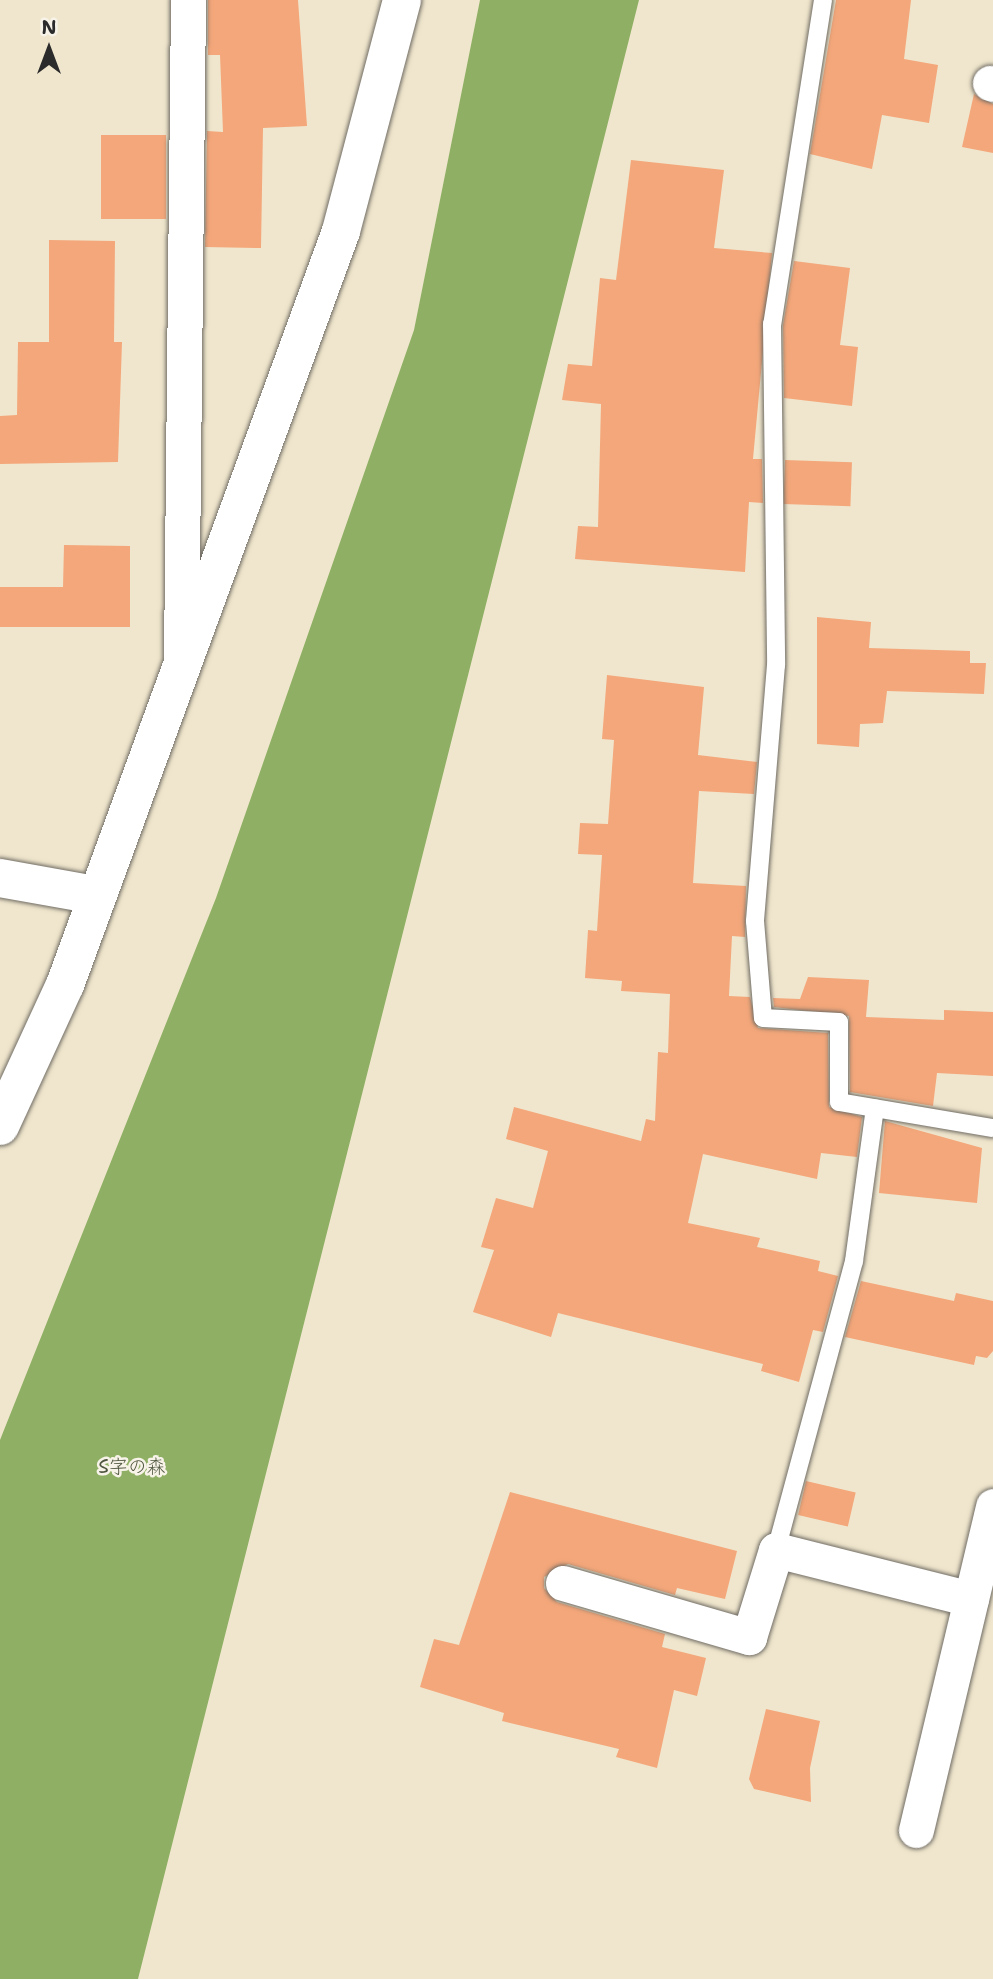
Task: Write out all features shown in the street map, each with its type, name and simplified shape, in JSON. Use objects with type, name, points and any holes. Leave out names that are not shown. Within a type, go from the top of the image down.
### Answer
[{"type":"street","points":[[181,657],[188,0]]},
{"type":"street","points":[[0,1126],[65,985],[94,895],[181,657],[341,231],[402,0]]},
{"type":"street","points":[[0,878],[94,895]]},
{"type":"street","points":[[916,1830],[993,1506]]},
{"type":"street","points":[[563,1583],[749,1637],[776,1550],[971,1599]]},
{"type":"lane","points":[[823,0],[772,324],[776,665],[755,921],[763,1018],[839,1022],[839,1102],[993,1128]]},
{"type":"lane","points":[[773,1561],[854,1261],[875,1108]]},
{"type":"green space","name":"S字の森","points":[[480,0],[639,0],[138,1979],[0,1979],[0,1440],[216,898],[414,330]]},
{"type":"building","points":[[208,0],[298,0],[307,126],[263,128],[261,248],[205,247],[207,131],[223,132],[220,55],[208,55]]},
{"type":"building","points":[[836,0],[911,0],[904,59],[938,65],[929,123],[882,115],[872,169],[810,154]]},
{"type":"building","points":[[974,94],[993,104],[993,153],[962,147]]},
{"type":"building","points":[[101,135],[166,135],[166,219],[101,219]]},
{"type":"building","points":[[631,160],[724,170],[714,248],[772,253],[753,459],[762,459],[763,503],[749,502],[745,572],[575,559],[578,526],[598,527],[601,404],[562,400],[568,364],[592,366],[600,278],[616,280]]},
{"type":"building","points":[[49,240],[115,241],[114,342],[122,342],[118,462],[0,464],[0,416],[17,415],[18,342],[49,342]]},
{"type":"building","points":[[794,261],[850,268],[840,345],[858,347],[852,406],[784,398],[783,325]]},
{"type":"building","points":[[785,460],[852,462],[850,506],[783,504]]},
{"type":"building","points":[[64,545],[130,546],[130,627],[0,627],[0,587],[63,587]]},
{"type":"building","points":[[817,617],[871,622],[869,648],[970,651],[970,663],[986,663],[984,694],[887,691],[883,723],[860,724],[859,747],[817,744]]},
{"type":"building","points":[[607,675],[704,687],[698,755],[757,762],[754,794],[699,791],[693,883],[746,886],[745,937],[732,936],[729,996],[750,997],[758,1028],[828,1033],[829,1107],[862,1117],[857,1157],[821,1153],[817,1179],[703,1154],[688,1223],[760,1238],[757,1247],[820,1261],[818,1271],[838,1276],[823,1332],[813,1330],[799,1382],[761,1371],[763,1364],[558,1313],[551,1337],[473,1312],[494,1250],[481,1247],[496,1198],[533,1208],[548,1151],[506,1139],[514,1107],[641,1141],[646,1119],[655,1121],[658,1052],[668,1053],[670,994],[621,991],[622,981],[585,978],[588,930],[597,931],[602,855],[578,854],[580,823],[608,824],[614,740],[602,739]]},
{"type":"building","points":[[808,977],[869,980],[866,1017],[944,1020],[944,1010],[993,1012],[993,1076],[937,1073],[933,1106],[850,1092],[849,1016],[774,1007],[773,998],[800,999]]},
{"type":"building","points":[[885,1121],[982,1148],[977,1203],[879,1193]]},
{"type":"building","points":[[861,1281],[954,1301],[956,1293],[993,1301],[993,1351],[987,1358],[976,1356],[974,1365],[845,1337]]},
{"type":"building","points":[[806,1481],[856,1492],[848,1527],[798,1515]]},
{"type":"building","points":[[510,1492],[737,1551],[725,1599],[677,1588],[675,1595],[568,1564],[544,1577],[544,1588],[557,1602],[665,1634],[662,1647],[706,1658],[697,1696],[674,1690],[657,1768],[616,1757],[619,1749],[502,1721],[504,1713],[420,1687],[434,1639],[459,1645]]},
{"type":"building","points":[[766,1709],[820,1721],[810,1768],[811,1802],[754,1789],[749,1779]]}]
